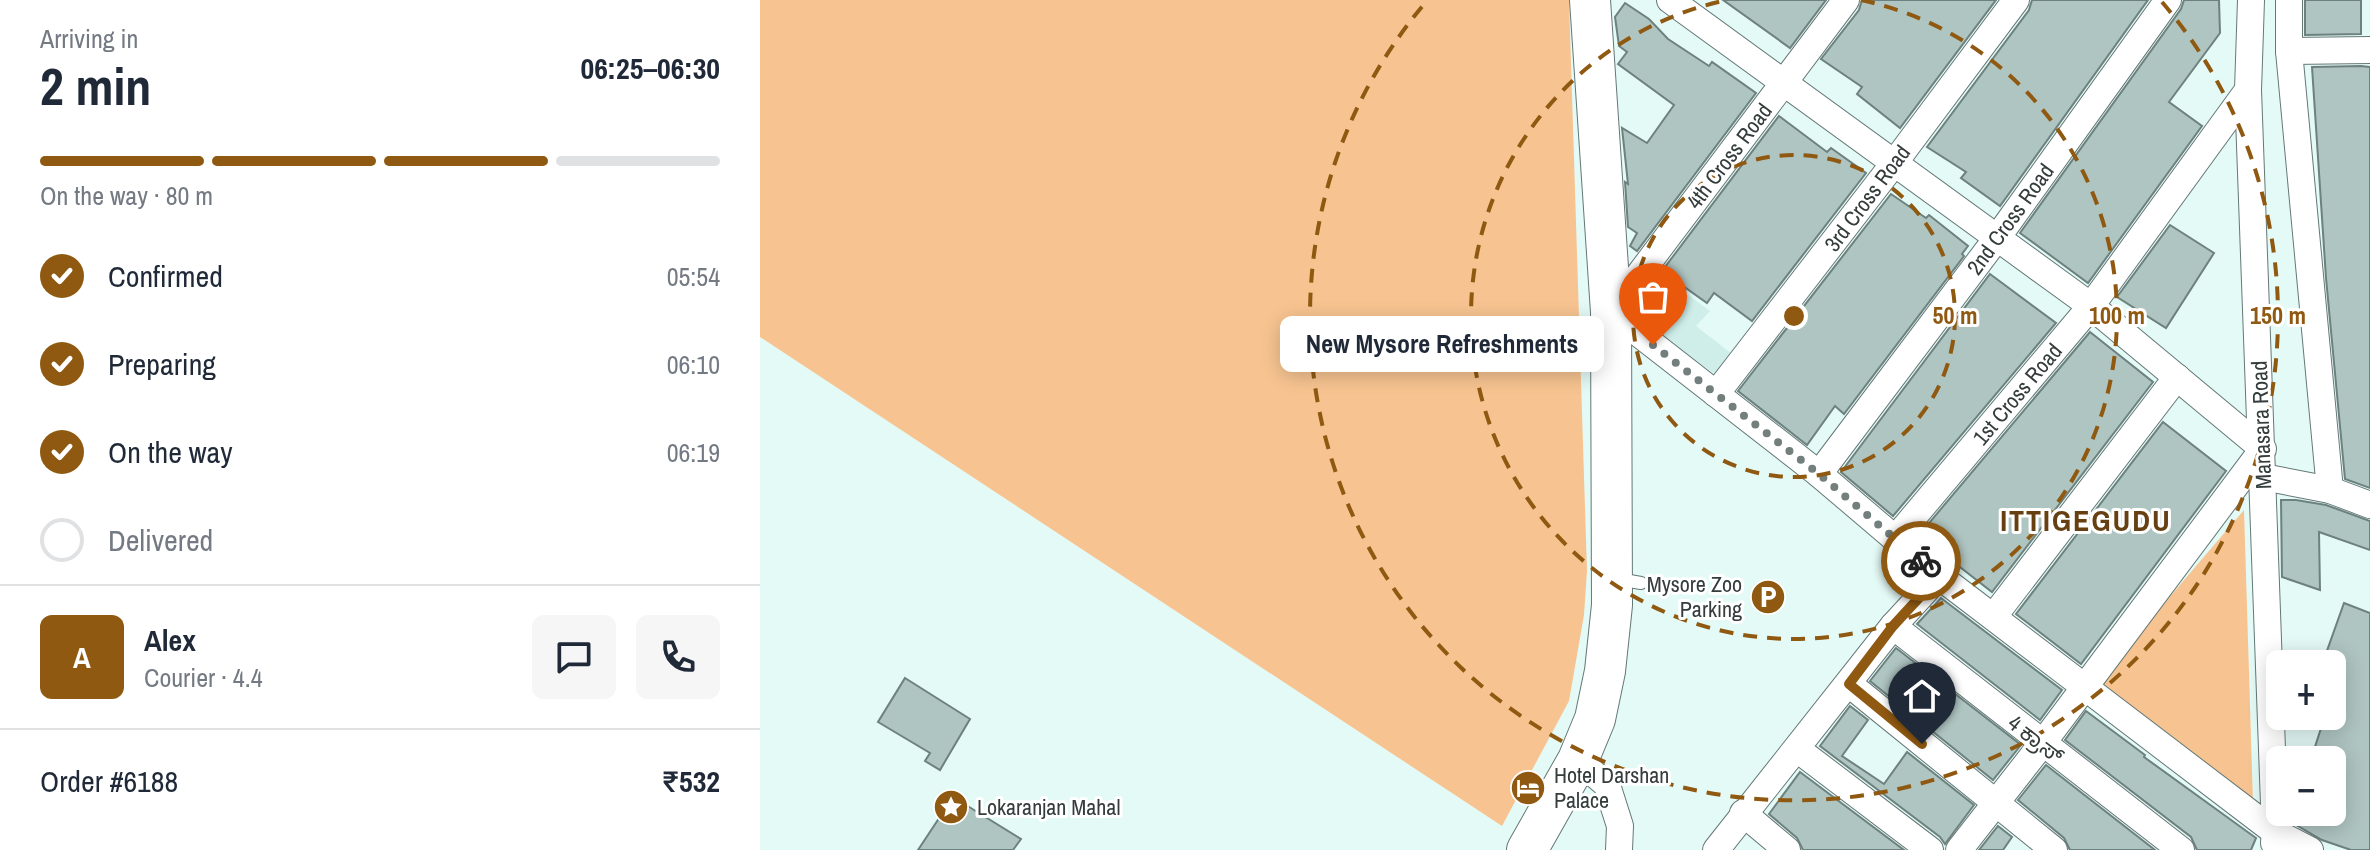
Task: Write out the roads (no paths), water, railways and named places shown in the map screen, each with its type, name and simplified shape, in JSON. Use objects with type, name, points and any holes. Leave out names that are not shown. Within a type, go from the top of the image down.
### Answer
[{"type":"main road","points":[[1527,850],[1578,760],[1595,719],[1605,671],[1612,605],[1626,580],[1590,0]]},
{"type":"street","name":"4th Cross Road","points":[[1611,312],[1846,0]]},
{"type":"street","name":"3rd Cross Road","points":[[1716,394],[2016,0]]},
{"type":"street","name":"2nd Cross Road","points":[[1819,474],[1997,238],[2168,0]]},
{"type":"street","name":"Manasara Road","points":[[2251,0],[2248,90],[2263,449],[2274,841]]},
{"type":"street","points":[[2289,0],[2289,51],[2330,490]]},
{"type":"street","points":[[1682,3],[1785,83],[2091,306],[2263,449],[1959,850]]},
{"type":"street","points":[[2289,51],[2370,50]]},
{"type":"street","name":"1st Cross Road","points":[[1895,539],[2091,306],[2248,90]]},
{"type":"street","points":[[1611,312],[1819,474],[1939,576],[2084,687],[2274,841],[2310,850]]},
{"type":"street","points":[[1994,616],[2177,377]]},
{"type":"street","points":[[2263,477],[2330,490],[2370,505]]},
{"type":"street","points":[[1716,850],[1893,626],[1939,576]]},
{"type":"street","name":"4 ಕ್ರಾಸ್","points":[[1893,626],[2181,850]]},
{"type":"street","points":[[1849,684],[2054,850]]},
{"type":"street","points":[[1797,749],[1930,850]]},
{"type":"street","points":[[1578,760],[1607,785],[1620,826],[1619,850]]},
{"type":"street","points":[[1743,813],[1787,850]]},
{"type":"place","name":"New Mysore Refreshments","points":[[1653,345]]},
{"type":"place","name":"Mysore Zoo Parking","points":[[1768,597]]},
{"type":"place","name":"Hotel Darshan Palace","points":[[1528,788]]},
{"type":"place","name":"Lokaranjan Mahal","points":[[951,807]]},
{"type":"district","name":"ITTIGEGUDU","points":[[2086,521]]}]
